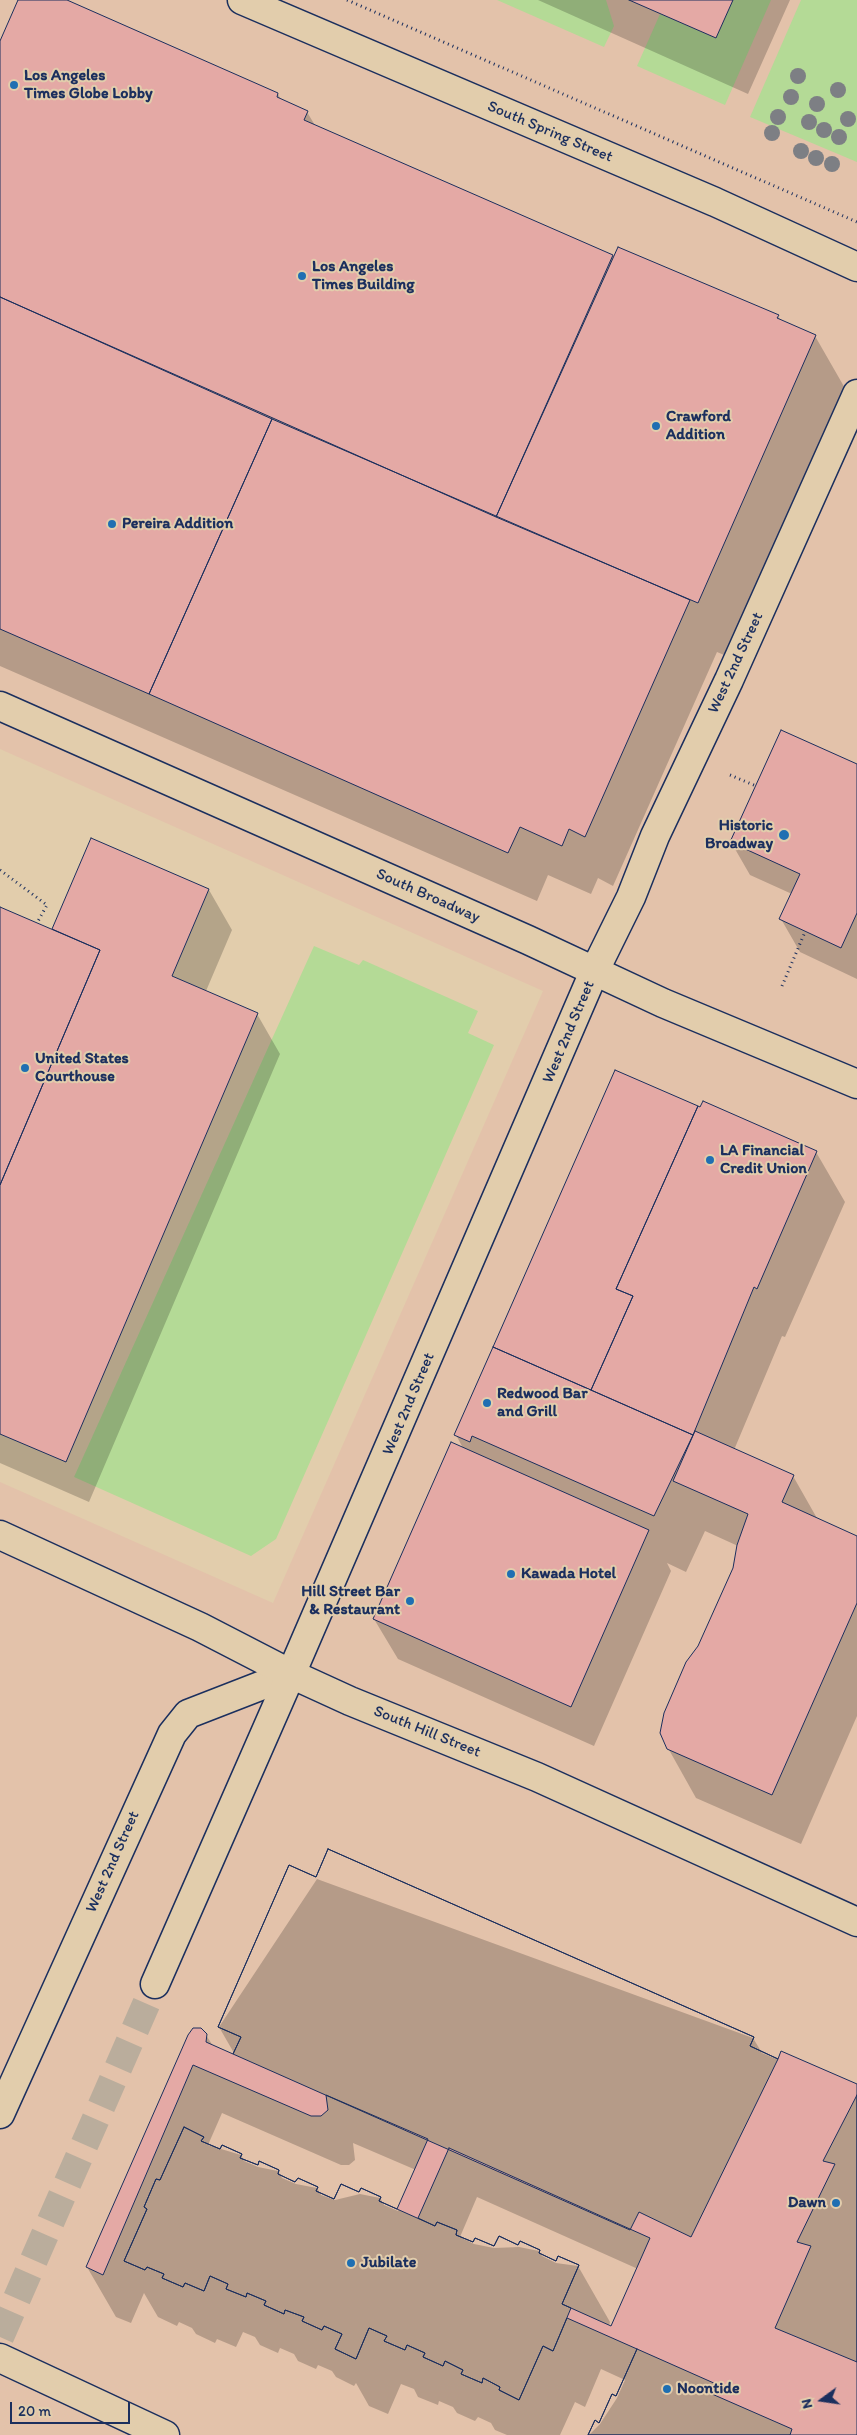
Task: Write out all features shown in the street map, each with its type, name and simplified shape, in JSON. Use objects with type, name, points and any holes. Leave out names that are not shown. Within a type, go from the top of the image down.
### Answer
[{"type":"main road","name":"South Spring Street","points":[[242,0],[714,202],[857,267]]},
{"type":"main road","name":"West 2nd Street","points":[[155,1984],[594,972],[631,897],[655,836],[729,680],[857,394]]},
{"type":"main road","name":"South Broadway","points":[[0,706],[528,940],[594,972],[857,1084]]},
{"type":"main road","name":"South Hill Street","points":[[0,1535],[200,1627],[291,1674],[350,1701],[537,1777],[857,1922]]},
{"type":"main road","name":"West 2nd Street","points":[[0,2114],[172,1734],[188,1714],[291,1674]]},
{"type":"main road","points":[[10,2362],[164,2435]]},
{"type":"path","points":[[347,0],[857,222]]},
{"type":"path","points":[[730,775],[756,786]]},
{"type":"path","points":[[0,870],[47,905],[37,922]]},
{"type":"path","points":[[782,986],[805,932]]},
{"type":"shaded area","points":[[0,0],[857,0],[857,2435],[0,2435],[0,1482],[273,1603],[543,991],[0,749]]},
{"type":"green space","points":[[497,0],[606,0],[614,26],[604,47]]},
{"type":"green space","points":[[733,0],[771,0],[725,105],[637,66],[660,14],[715,38]]},
{"type":"green space","points":[[801,0],[857,0],[857,162],[750,117]]},
{"type":"green space","points":[[314,946],[359,965],[363,960],[478,1011],[468,1033],[494,1045],[276,1539],[251,1556],[74,1477]]},
{"type":"building","name":"Los Angeles Times Building","points":[[18,0],[67,0],[278,93],[277,97],[308,111],[304,120],[613,255],[496,517],[0,297],[0,41]]},
{"type":"building","points":[[629,0],[733,0],[716,38]]},
{"type":"building","name":"Crawford Addition","points":[[618,247],[779,315],[777,318],[816,335],[698,603],[496,517]]},
{"type":"building","name":"Pereira Addition","points":[[0,297],[272,419],[149,694],[0,629]]},
{"type":"building","points":[[272,419],[690,600],[585,837],[569,829],[562,846],[520,827],[508,853],[149,694]]},
{"type":"building","points":[[781,730],[857,764],[857,913],[841,948],[779,919],[800,874],[730,842]]},
{"type":"building","points":[[91,838],[209,889],[172,976],[258,1013],[66,1462],[0,1434],[0,1185],[100,950],[52,929]]},
{"type":"building","name":"United States Courthouse","points":[[0,907],[100,950],[0,1185]]},
{"type":"building","points":[[615,1070],[698,1106],[616,1289],[633,1296],[591,1390],[493,1347]]},
{"type":"building","points":[[703,1101],[817,1151],[757,1289],[754,1287],[693,1435],[591,1390],[633,1296],[616,1289],[698,1106],[700,1107]]},
{"type":"building","points":[[493,1347],[693,1435],[654,1516],[472,1436],[470,1442],[454,1435]]},
{"type":"building","points":[[695,1431],[794,1475],[782,1502],[857,1536],[857,1603],[772,1795],[667,1749],[660,1733],[664,1713],[686,1662],[698,1646],[733,1568],[737,1545],[748,1514],[673,1481]]},
{"type":"building","name":"Kawada Hotel","points":[[451,1442],[649,1530],[571,1707],[373,1619]]},
{"type":"building","points":[[328,1849],[754,2037],[750,2046],[778,2059],[781,2051],[857,2084],[857,2435],[588,2435],[595,2420],[599,2423],[612,2394],[616,2396],[637,2349],[567,2318],[553,2351],[543,2346],[519,2400],[499,2390],[500,2387],[483,2378],[482,2383],[461,2374],[463,2370],[445,2361],[443,2366],[423,2357],[425,2353],[407,2345],[405,2350],[384,2341],[387,2336],[369,2328],[356,2359],[335,2349],[342,2334],[324,2326],[322,2330],[302,2321],[304,2317],[285,2310],[284,2314],[264,2305],[266,2301],[247,2293],[246,2297],[226,2289],[228,2284],[210,2276],[204,2291],[185,2283],[183,2287],[162,2278],[164,2274],[147,2267],[145,2270],[124,2261],[147,2209],[144,2207],[156,2179],[160,2180],[184,2127],[204,2137],[201,2141],[220,2149],[222,2145],[242,2154],[240,2158],[258,2165],[259,2161],[279,2170],[278,2174],[295,2182],[298,2178],[318,2187],[316,2191],[334,2199],[341,2184],[359,2192],[361,2188],[381,2197],[379,2201],[397,2209],[428,2139],[326,2095],[328,2110],[321,2116],[311,2116],[193,2065],[103,2275],[86,2267],[188,2035],[193,2028],[201,2028],[207,2034],[206,2042],[233,2054],[241,2037],[218,2027],[289,1865],[316,1877]],"holes":[[[449,2148],[650,2238],[611,2326],[562,2304],[579,2265],[558,2256],[556,2261],[539,2253],[540,2250],[520,2241],[518,2245],[499,2236],[494,2246],[475,2238],[473,2242],[456,2235],[457,2230],[437,2222],[435,2226],[418,2218]]]},
{"type":"building","points":[[328,1849],[754,2037],[750,2046],[778,2059],[691,2237],[639,2212],[630,2230],[233,2054],[241,2037],[218,2027],[289,1865],[316,1877]]},
{"type":"building","name":"Dawn","points":[[857,2095],[857,2362],[775,2328],[811,2246],[797,2242],[835,2164],[823,2161]]},
{"type":"building","name":"Jubilate","points":[[184,2127],[204,2137],[201,2141],[220,2149],[222,2145],[242,2154],[240,2158],[258,2165],[259,2161],[279,2170],[278,2174],[295,2182],[298,2178],[318,2187],[316,2191],[334,2199],[341,2184],[359,2192],[361,2188],[381,2197],[379,2201],[435,2226],[437,2222],[457,2230],[456,2235],[473,2242],[475,2238],[494,2246],[499,2236],[518,2245],[520,2241],[540,2250],[539,2253],[556,2261],[558,2256],[579,2265],[562,2304],[571,2308],[553,2351],[543,2346],[519,2400],[499,2390],[500,2387],[483,2378],[482,2383],[461,2374],[463,2370],[445,2361],[443,2366],[423,2357],[425,2353],[407,2345],[405,2350],[384,2341],[387,2336],[369,2328],[356,2359],[335,2349],[342,2334],[324,2326],[322,2330],[302,2321],[304,2317],[285,2310],[284,2314],[264,2305],[266,2301],[247,2293],[246,2297],[226,2289],[228,2284],[210,2276],[204,2291],[185,2283],[183,2287],[162,2278],[164,2274],[147,2267],[145,2270],[124,2261],[147,2209],[144,2207],[156,2179],[160,2180]]},
{"type":"building","name":"Noontide","points":[[637,2349],[716,2384],[712,2394],[792,2429],[790,2435],[588,2435],[595,2420],[599,2423],[612,2394],[616,2396]]},
{"type":"tunnel","points":[[0,2337],[155,1984]]},
{"type":"place","name":"Los Angeles Times Globe Lobby","points":[[14,85]]},
{"type":"place","name":"Los Angeles Times Building","points":[[302,276]]},
{"type":"place","name":"Crawford Addition","points":[[656,426]]},
{"type":"place","name":"Pereira Addition","points":[[112,524]]},
{"type":"place","name":"Historic Broadway","points":[[784,835]]},
{"type":"place","name":"United States Courthouse","points":[[25,1068]]},
{"type":"place","name":"LA Financial Credit Union","points":[[710,1160]]},
{"type":"place","name":"Redwood Bar and Grill","points":[[487,1403]]},
{"type":"place","name":"Kawada Hotel","points":[[511,1574]]},
{"type":"place","name":"Hill Street Bar & Restaurant","points":[[410,1601]]},
{"type":"place","name":"Dawn","points":[[836,2203]]},
{"type":"place","name":"Jubilate","points":[[351,2263]]},
{"type":"place","name":"Noontide","points":[[667,2389]]}]
